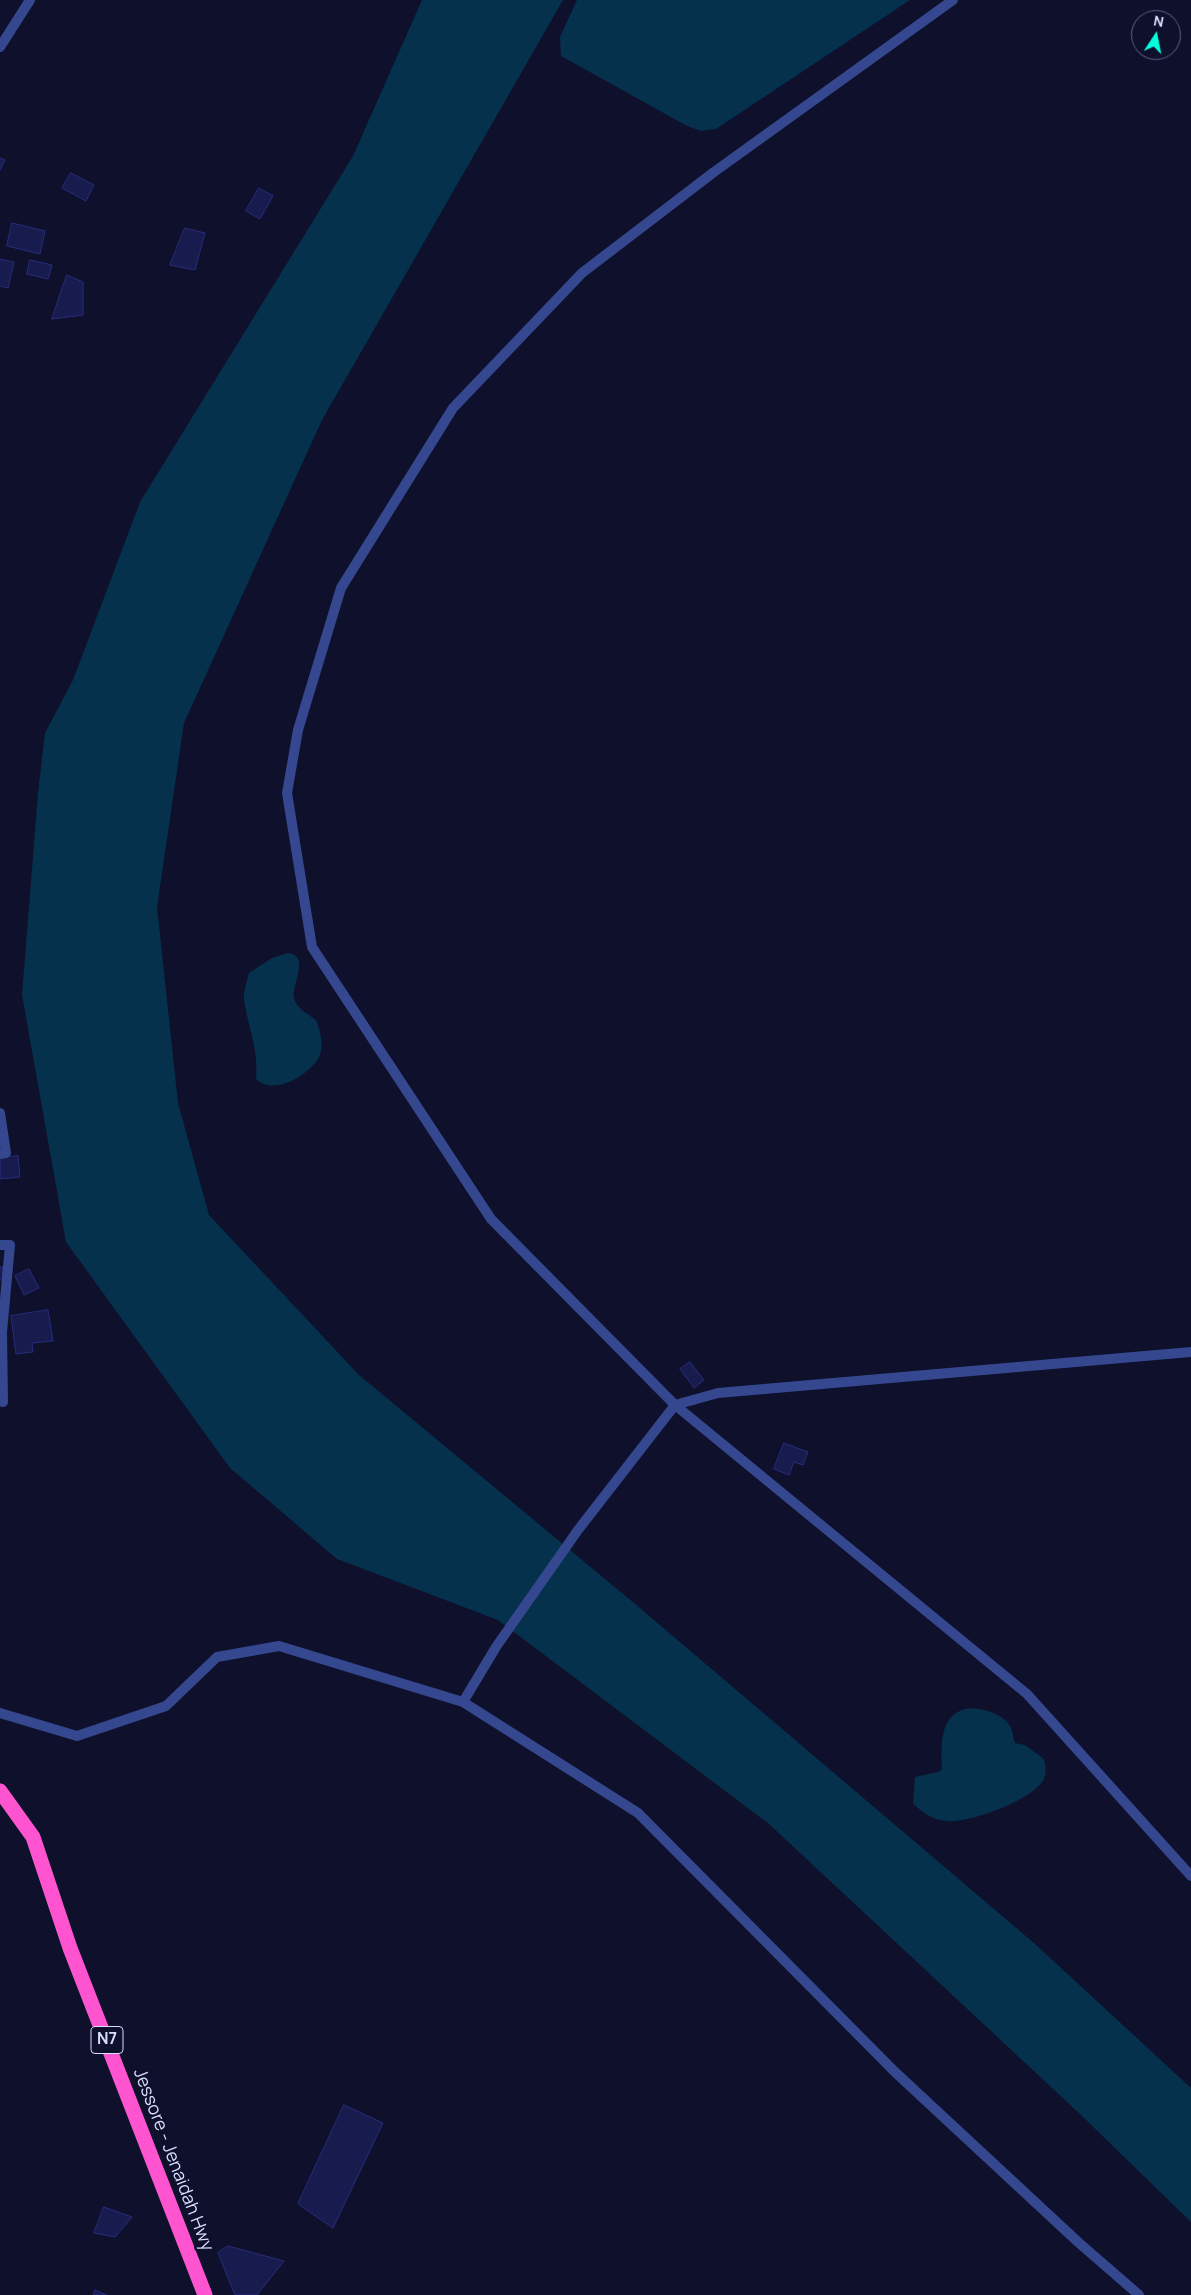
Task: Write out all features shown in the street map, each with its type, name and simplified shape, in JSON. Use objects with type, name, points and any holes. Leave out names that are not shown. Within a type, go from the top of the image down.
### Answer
[{"type":"highway","name":"Jessore - Jenaidah Hwy","points":[[0,1791],[33,1837],[70,1948],[206,2295]]},
{"type":"street","points":[[0,47],[30,0]]},
{"type":"street","points":[[953,0],[714,172],[582,273],[453,408],[341,588],[298,730],[286,793],[312,947],[491,1219],[675,1405],[1027,1694],[1191,1876]]},
{"type":"street","points":[[0,1113],[6,1153],[0,1154]]},
{"type":"street","points":[[0,1245],[10,1245],[2,1332],[3,1402],[0,1401]]},
{"type":"street","points":[[463,1702],[496,1646],[578,1530],[675,1405],[718,1393],[1191,1352]]},
{"type":"street","points":[[0,1713],[77,1736],[166,1706],[217,1657],[279,1646],[463,1702],[638,1813],[895,2072],[1070,2236],[1139,2295]]},
{"type":"water","points":[[422,0],[563,0],[322,420],[184,723],[157,907],[178,1103],[209,1215],[359,1375],[634,1603],[1034,1943],[1191,2088],[1191,2222],[1081,2115],[769,1824],[498,1620],[337,1559],[230,1468],[66,1242],[22,995],[38,793],[45,733],[73,680],[140,502],[353,156]]},
{"type":"water","points":[[577,0],[910,0],[716,129],[701,131],[687,126],[561,56],[560,37]]},
{"type":"water","points":[[288,953],[295,955],[299,965],[294,992],[295,1002],[316,1020],[322,1046],[316,1062],[301,1076],[292,1081],[272,1086],[256,1079],[255,1049],[244,994],[249,973],[272,958]]},
{"type":"water","points":[[965,1709],[990,1712],[1006,1721],[1011,1728],[1015,1743],[1025,1745],[1044,1759],[1046,1767],[1045,1776],[1036,1789],[999,1809],[957,1821],[937,1819],[928,1816],[913,1804],[915,1777],[938,1772],[942,1769],[942,1742],[946,1725],[950,1718]]},
{"type":"building","points":[[0,158],[5,160],[0,170]]},
{"type":"building","points":[[71,173],[94,185],[86,201],[62,188]]},
{"type":"building","points":[[259,188],[273,196],[260,219],[246,211]]},
{"type":"building","points":[[12,223],[45,231],[40,254],[7,246]]},
{"type":"building","points":[[185,228],[205,233],[195,270],[170,265]]},
{"type":"building","points":[[0,259],[14,262],[8,288],[0,286]]},
{"type":"building","points":[[30,260],[52,265],[48,279],[27,274]]},
{"type":"building","points":[[67,275],[83,282],[83,315],[52,319]]},
{"type":"building","points":[[18,1156],[20,1177],[0,1179],[0,1158]]},
{"type":"building","points":[[0,1267],[3,1267],[3,1280],[0,1280]]},
{"type":"building","points":[[29,1269],[39,1288],[24,1295],[15,1276]]},
{"type":"building","points":[[48,1310],[53,1341],[32,1343],[33,1352],[16,1354],[11,1316]]},
{"type":"building","points":[[690,1362],[704,1380],[694,1388],[680,1369]]},
{"type":"building","points":[[784,1443],[808,1452],[803,1465],[794,1462],[789,1475],[774,1469]]},
{"type":"building","points":[[344,2105],[383,2123],[333,2228],[298,2204]]},
{"type":"building","points":[[104,2207],[132,2217],[115,2237],[94,2233]]},
{"type":"building","points":[[228,2246],[284,2261],[257,2295],[235,2295],[218,2253]]},
{"type":"building","points":[[95,2290],[107,2295],[94,2295]]}]
